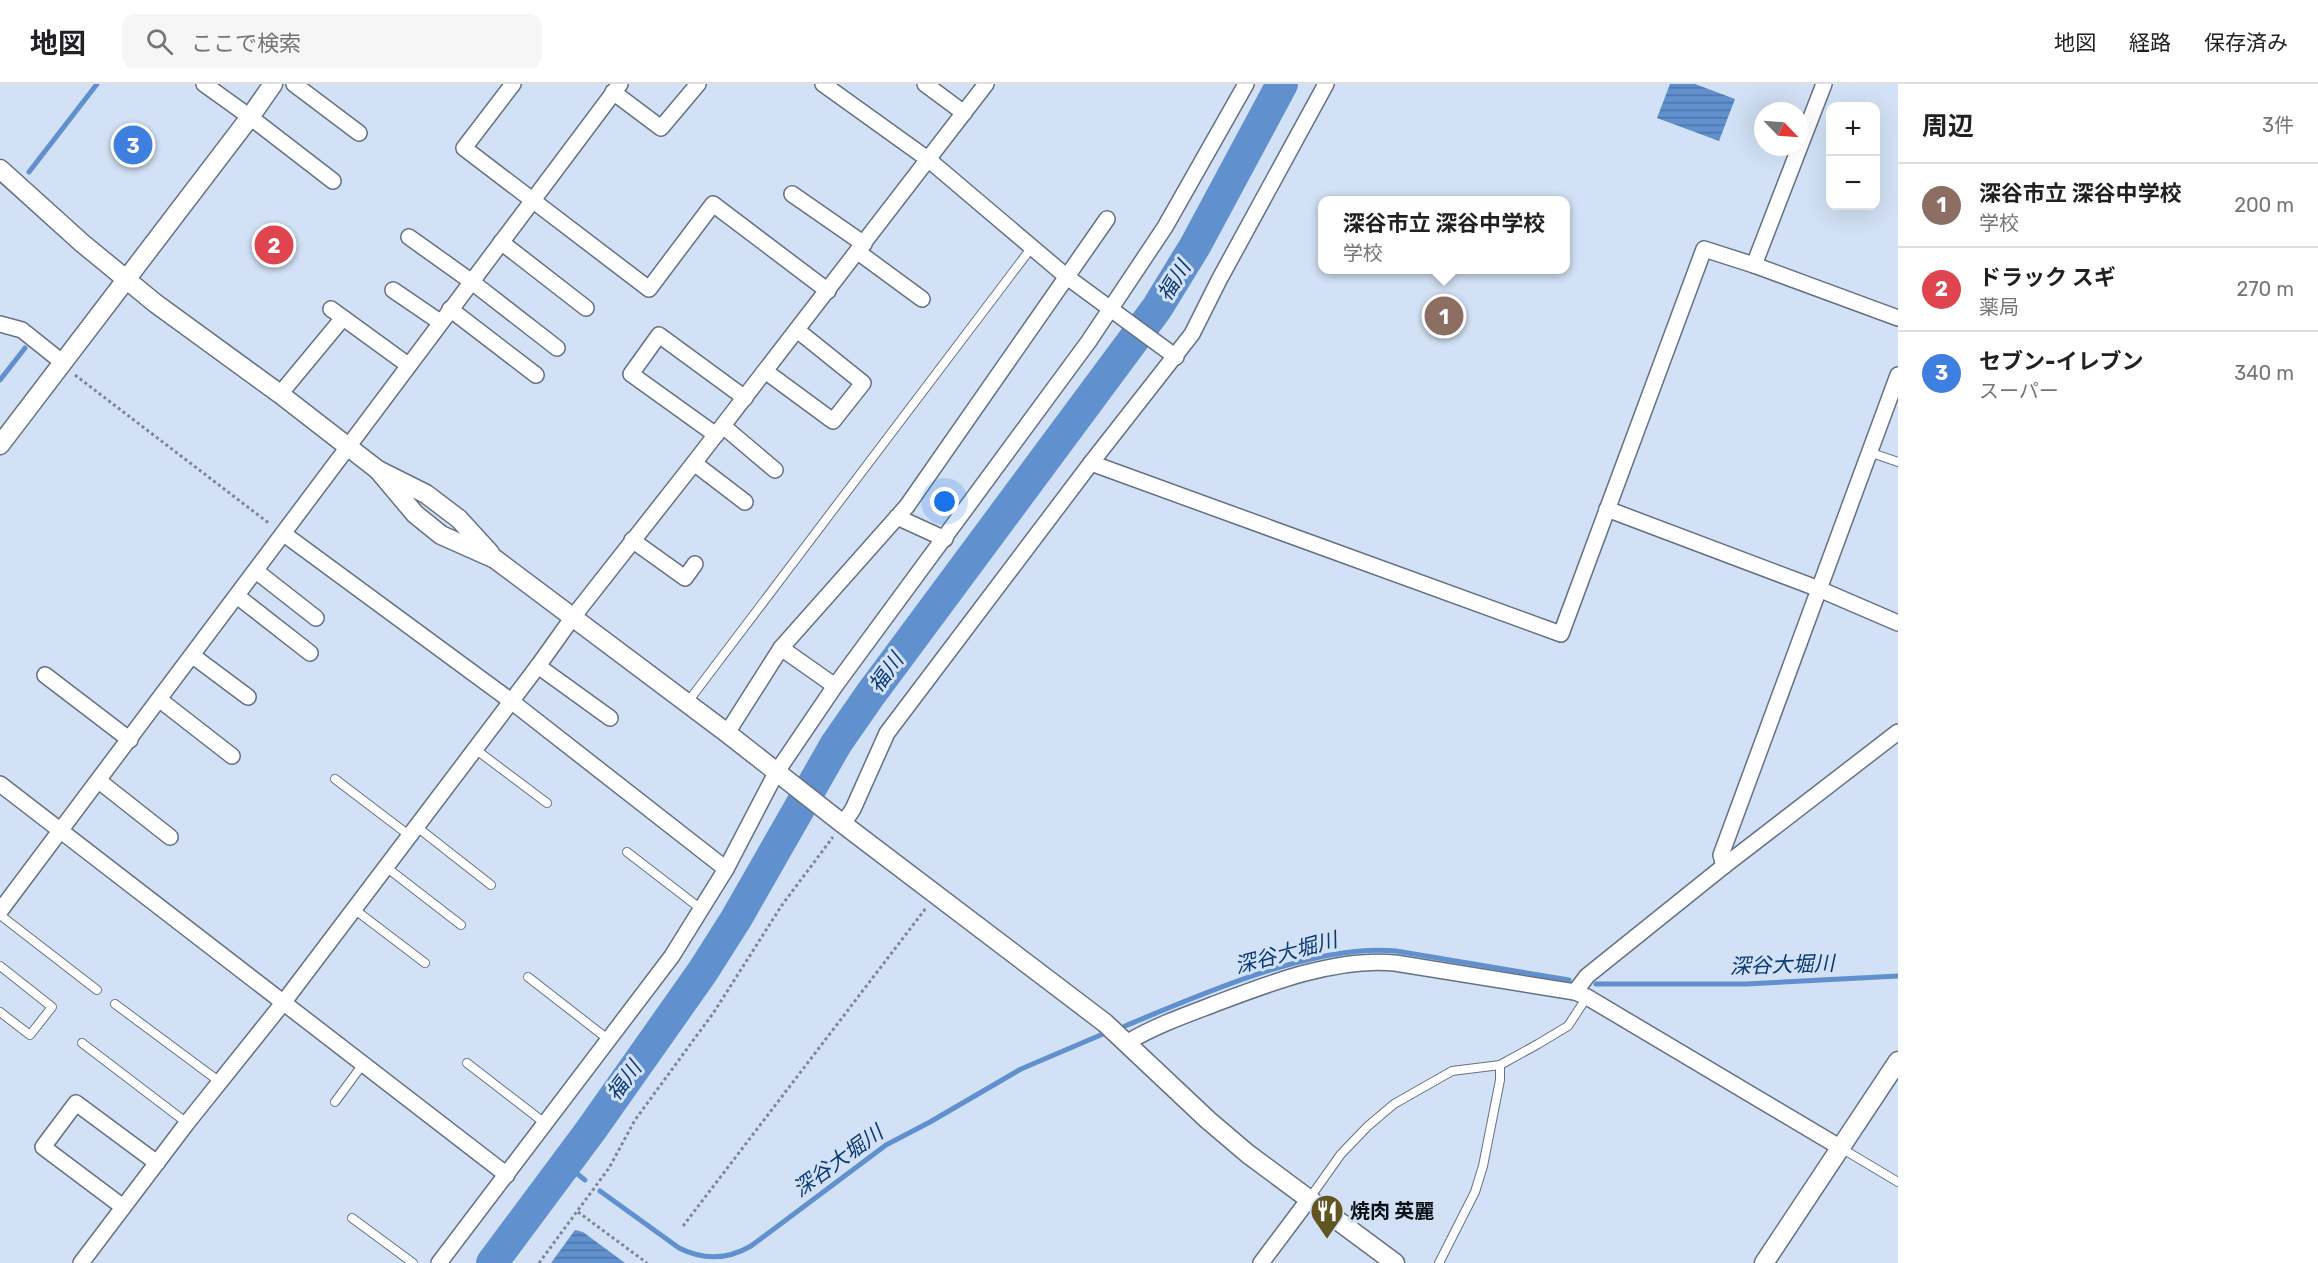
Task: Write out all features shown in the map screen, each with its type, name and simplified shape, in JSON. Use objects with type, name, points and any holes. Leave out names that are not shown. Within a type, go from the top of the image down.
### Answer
[{"type":"street","points":[[204,84],[333,181]]},
{"type":"street","points":[[0,445],[68,368],[125,280],[273,84]]},
{"type":"street","points":[[294,84],[359,133]]},
{"type":"street","points":[[513,84],[464,148],[649,289],[713,204],[828,291]]},
{"type":"street","points":[[0,913],[617,88],[662,128],[698,84]]},
{"type":"street","points":[[823,84],[929,160],[1067,277],[1172,353]]},
{"type":"street","points":[[925,84],[964,113]]},
{"type":"street","points":[[81,1263],[187,1123],[283,1003],[632,540],[745,398],[986,84]]},
{"type":"street","points":[[439,1263],[672,956],[835,686],[1113,311],[1165,227],[1246,84]]},
{"type":"street","points":[[837,820],[854,809],[887,733],[1172,353],[1192,334],[1218,280],[1326,84]]},
{"type":"street","points":[[1754,265],[1824,84]]},
{"type":"street","points":[[0,169],[125,280],[280,394],[378,470],[414,514],[441,535],[495,559],[727,733],[1128,1042],[1208,1120],[1248,1154],[1395,1263]]},
{"type":"street","points":[[792,194],[922,299]]},
{"type":"street","points":[[727,733],[781,648],[907,506],[1107,219]]},
{"type":"street","points":[[409,237],[557,348]]},
{"type":"street","points":[[501,242],[586,308]]},
{"type":"street","points":[[1091,463],[1561,634],[1704,249],[1898,318]]},
{"type":"street","points":[[393,290],[440,322]]},
{"type":"street","points":[[450,309],[536,375]]},
{"type":"street","points":[[280,394],[337,313],[408,365]]},
{"type":"street","points":[[0,324],[22,330],[68,368]]},
{"type":"street","points":[[765,371],[833,422],[862,383],[797,330]]},
{"type":"street","points":[[745,398],[658,334],[631,374],[776,470]]},
{"type":"street","points":[[1724,866],[1721,855],[1898,375]]},
{"type":"street","points":[[694,463],[745,502]]},
{"type":"street","points":[[1607,509],[1819,589],[1898,623]]},
{"type":"street","points":[[897,518],[945,539]]},
{"type":"street","points":[[284,534],[512,701],[726,869]]},
{"type":"street","points":[[632,540],[685,578],[695,564]]},
{"type":"street","points":[[256,571],[316,618]]},
{"type":"street","points":[[237,596],[310,653]]},
{"type":"street","points":[[781,648],[835,686]]},
{"type":"street","points":[[192,656],[248,698]]},
{"type":"street","points":[[538,666],[610,718]]},
{"type":"street","points":[[45,675],[130,740]]},
{"type":"street","points":[[160,700],[232,756]]},
{"type":"street","points":[[1581,994],[1587,976],[1724,866],[1898,732]]},
{"type":"street","points":[[99,781],[170,837]]},
{"type":"street","points":[[0,784],[507,1175]]},
{"type":"street","points":[[1128,1042],[1166,1023],[1253,990],[1343,965],[1377,961],[1395,963],[1581,994],[1841,1148]]},
{"type":"street","points":[[1764,1263],[1898,1061]]},
{"type":"street","points":[[123,1207],[43,1147],[76,1103],[157,1163]]},
{"type":"street","points":[[1261,1263],[1308,1199]]},
{"type":"lane","points":[[686,703],[1032,248]]},
{"type":"lane","points":[[1869,452],[1898,462]]},
{"type":"lane","points":[[475,749],[547,803]]},
{"type":"lane","points":[[334,779],[491,885]]},
{"type":"lane","points":[[627,852],[701,909]]},
{"type":"lane","points":[[386,867],[461,925]]},
{"type":"lane","points":[[354,909],[425,963]]},
{"type":"lane","points":[[0,913],[97,990]]},
{"type":"lane","points":[[0,966],[52,1008],[30,1035],[0,1012]]},
{"type":"lane","points":[[528,977],[609,1040]]},
{"type":"lane","points":[[1308,1199],[1341,1154],[1368,1126],[1394,1104],[1452,1071],[1500,1065],[1568,1026],[1581,994]]},
{"type":"lane","points":[[115,1004],[220,1082]]},
{"type":"lane","points":[[82,1043],[187,1123]]},
{"type":"lane","points":[[467,1063],[546,1124]]},
{"type":"lane","points":[[335,1102],[363,1064]]},
{"type":"lane","points":[[1439,1263],[1475,1192],[1483,1166],[1500,1080],[1500,1065]]},
{"type":"lane","points":[[1841,1148],[1898,1182]]},
{"type":"lane","points":[[352,1218],[413,1263]]},
{"type":"path","points":[[68,368],[284,534]]},
{"type":"path","points":[[539,1263],[591,1194],[609,1168],[636,1120],[714,1012],[837,820]]},
{"type":"path","points":[[683,1226],[936,895]]},
{"type":"path","points":[[578,1212],[647,1263]]},
{"type":"water","points":[[1670,84],[1695,84],[1735,99],[1719,141],[1657,118]]},
{"type":"water","points":[[575,1230],[583,1232],[625,1263],[551,1263]]},
{"type":"waterway","points":[[29,172],[97,84]]},
{"type":"waterway","name":"福川","points":[[492,1263],[591,1130],[703,971],[736,919],[836,744],[870,695],[1157,308],[1195,246],[1282,84]]},
{"type":"waterway","points":[[0,380],[25,348]]},
{"type":"waterway","name":"深谷大堀川","points":[[1125,1026],[1258,974],[1330,955],[1364,951],[1396,951],[1569,980]]},
{"type":"waterway","name":"深谷大堀川","points":[[1596,984],[1746,984],[1898,976]]},
{"type":"waterway","name":"深谷大堀川","points":[[600,1191],[679,1248],[697,1255],[715,1257],[733,1254],[751,1246],[886,1145],[1021,1069],[1103,1034]]},
{"type":"waterway","name":"深谷大堀川","points":[[566,1165],[585,1180]]},
{"type":"place","name":"セブン-イレブン","points":[[133,145]]},
{"type":"place","name":"ドラック スギ","points":[[274,245]]},
{"type":"place","name":"深谷市立 深谷中学校","points":[[1444,316]]},
{"type":"place","name":"焼肉 英麗","points":[[1327,1240]]}]
